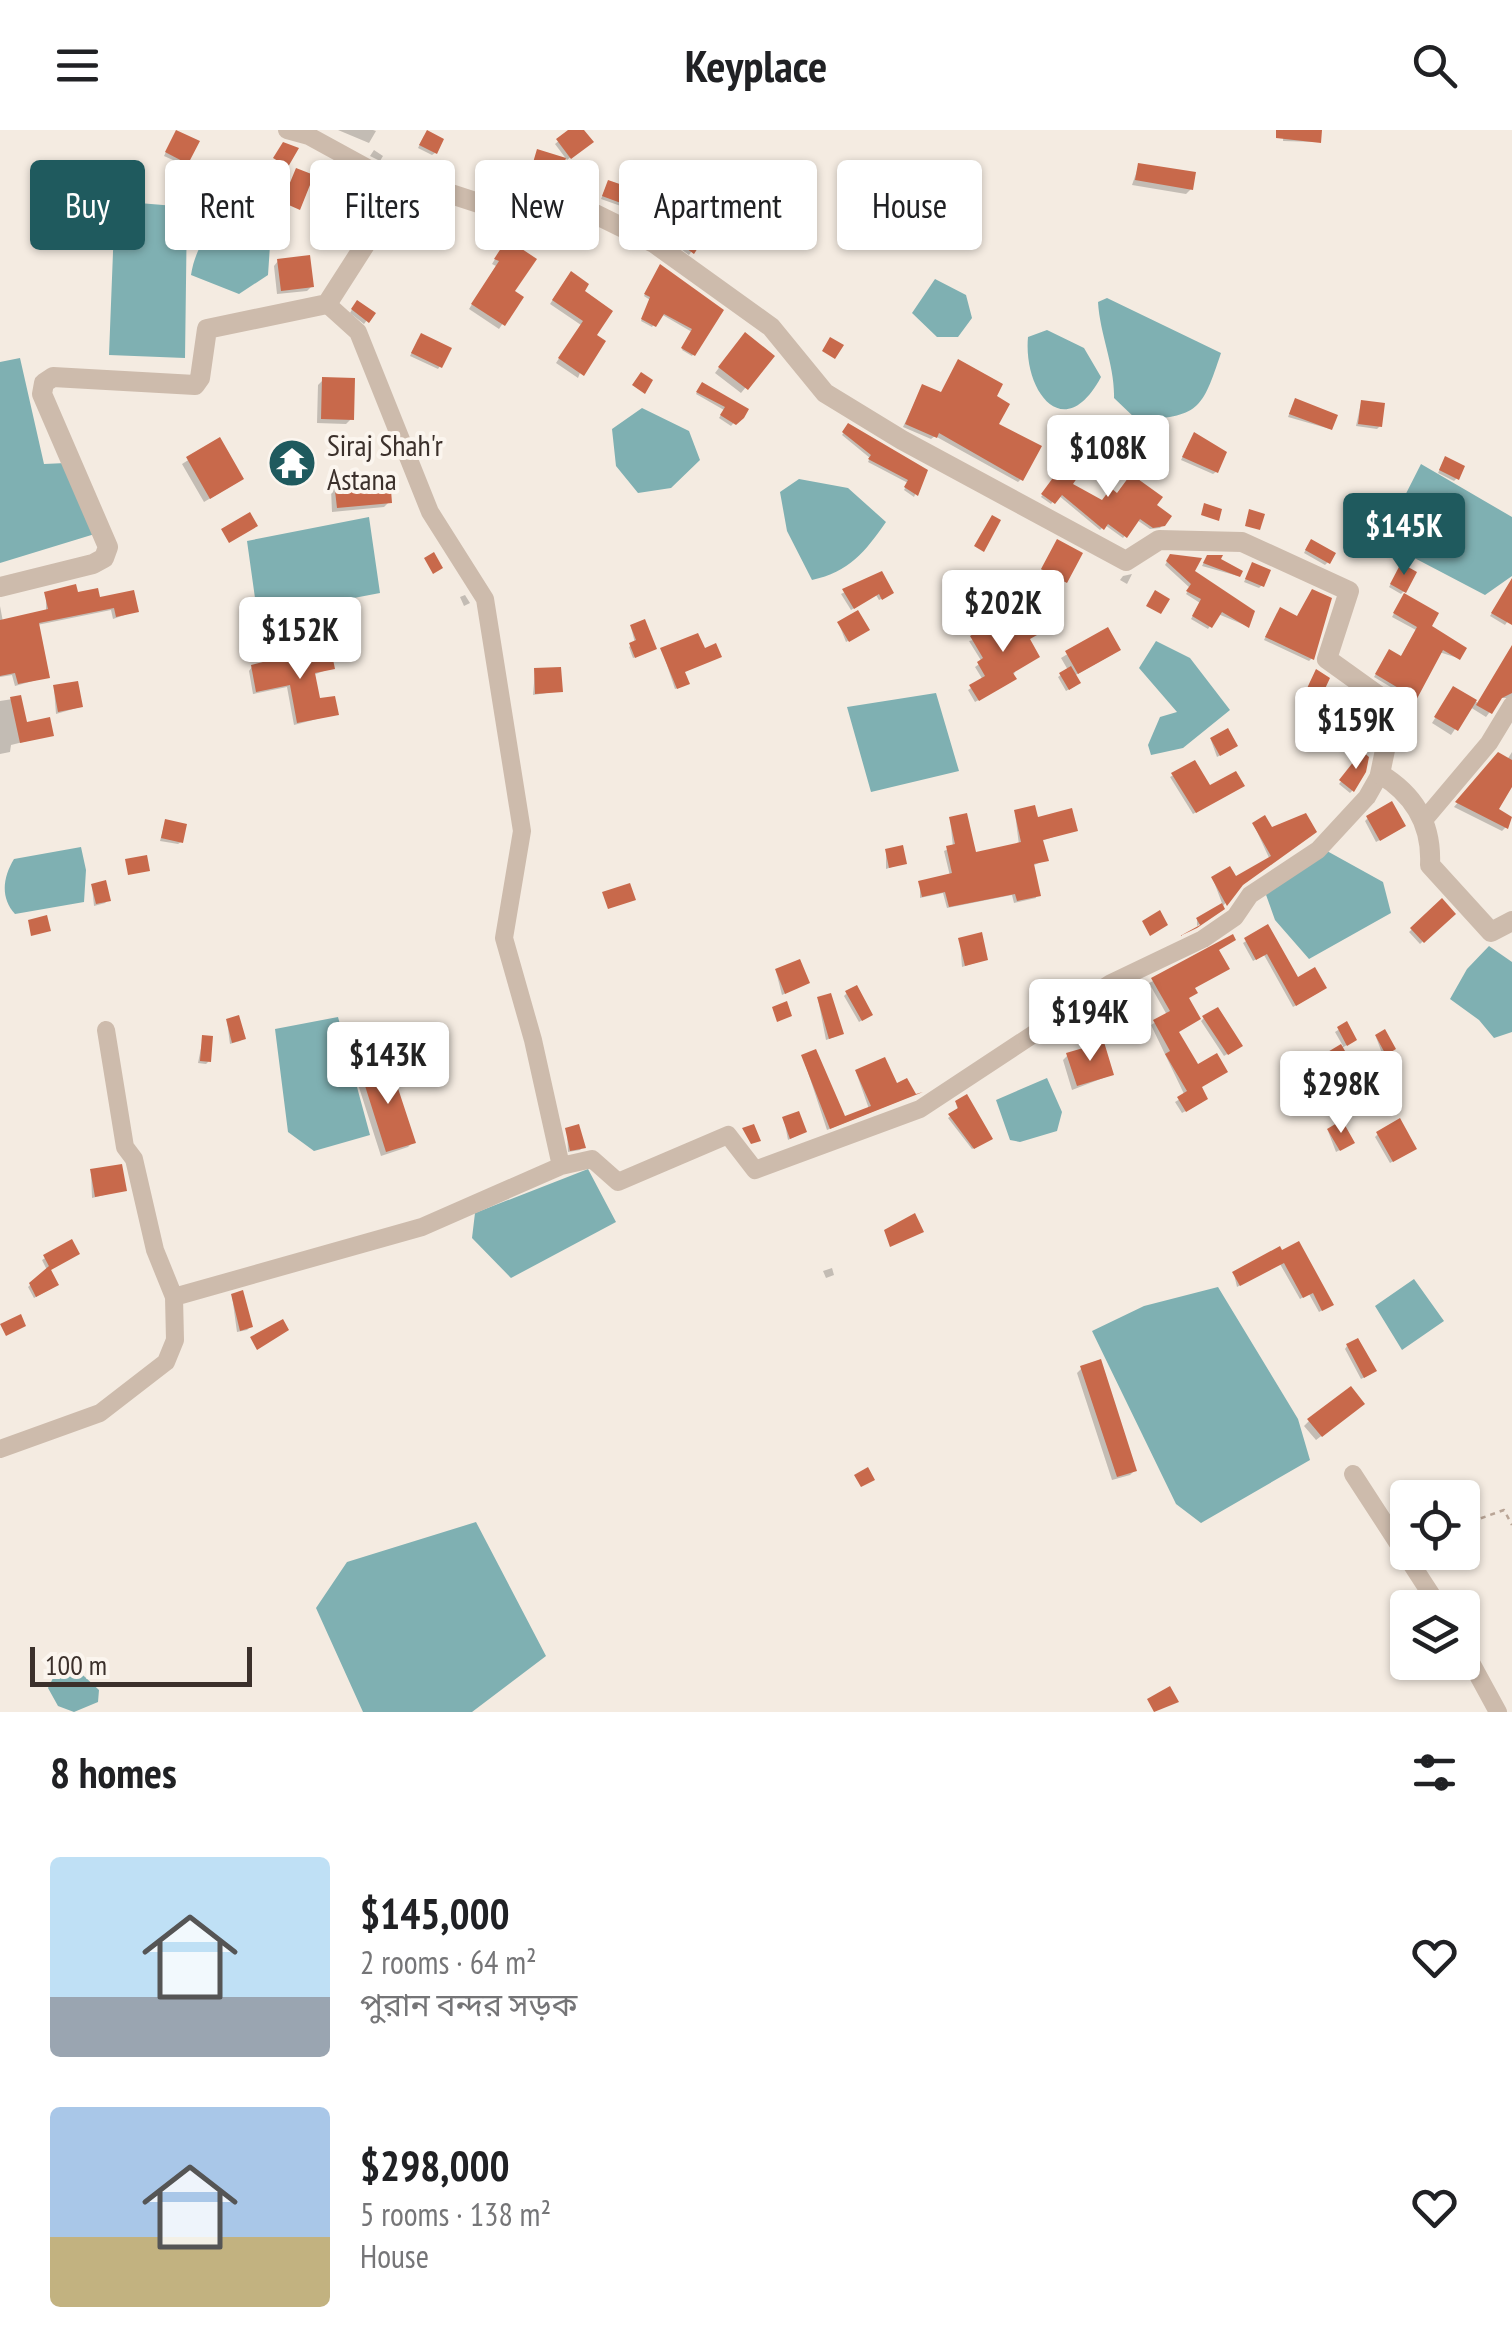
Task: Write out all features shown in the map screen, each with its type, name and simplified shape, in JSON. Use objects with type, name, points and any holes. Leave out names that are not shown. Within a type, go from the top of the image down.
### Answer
[{"type":"street","points":[[286,130],[309,136],[353,160]]},
{"type":"street","points":[[174,1296],[422,1227],[560,1166],[592,1159],[618,1182],[728,1134],[755,1170],[920,1110],[1111,983],[1182,951],[1235,917],[1250,894],[1318,850],[1367,797],[1380,774],[1394,707],[1327,659],[1350,594],[1346,588],[1242,542],[1159,540],[1126,561],[902,440],[825,393],[771,326],[654,243],[595,214],[567,232],[455,194]]},
{"type":"street","points":[[0,587],[93,564],[104,558],[108,547],[42,394],[44,382],[53,377],[195,384],[200,378],[207,329],[327,304],[362,250]]},
{"type":"street","points":[[327,304],[358,332],[430,512],[485,600],[522,831],[504,938],[533,1040],[560,1166]]},
{"type":"street","points":[[1424,820],[1489,743],[1512,705]]},
{"type":"street","points":[[1380,774],[1408,794],[1424,820],[1432,839],[1430,865],[1457,900],[1491,932],[1512,922]]},
{"type":"street","points":[[0,1449],[100,1412],[166,1362],[174,1340],[174,1296],[155,1250],[134,1159],[125,1146],[106,1030]]},
{"type":"street","points":[[1352,1474],[1428,1590]]},
{"type":"street","points":[[1480,1679],[1498,1712]]},
{"type":"path","points":[[1480,1519],[1504,1510],[1512,1524]]},
{"type":"water","points":[[145,204],[165,205],[165,250],[186,250],[185,358],[109,355],[113,250],[145,250]]},
{"type":"water","points":[[199,250],[270,250],[268,275],[239,294],[191,275]]},
{"type":"water","points":[[935,279],[966,295],[972,318],[958,337],[937,337],[912,313]]},
{"type":"water","points":[[1107,298],[1221,353],[1209,387],[1195,407],[1174,416],[1137,420],[1114,398],[1098,302]]},
{"type":"water","points":[[1047,330],[1084,348],[1101,377],[1087,397],[1073,407],[1060,409],[1049,403],[1032,376],[1028,337]]},
{"type":"water","points":[[20,358],[44,464],[66,463],[98,533],[0,563],[0,362]]},
{"type":"water","points":[[642,408],[689,431],[700,460],[671,488],[638,493],[616,466],[612,429]]},
{"type":"water","points":[[1421,464],[1512,517],[1512,576],[1485,595],[1382,541]]},
{"type":"water","points":[[799,479],[848,488],[886,522],[855,559],[836,572],[812,580],[787,531],[780,492]]},
{"type":"water","points":[[369,517],[380,593],[291,610],[255,598],[247,541]]},
{"type":"water","points":[[1156,641],[1190,658],[1230,710],[1183,748],[1151,755],[1148,745],[1160,717],[1177,712],[1139,668]]},
{"type":"water","points":[[936,693],[959,771],[871,792],[847,707]]},
{"type":"water","points":[[81,847],[86,870],[84,902],[15,914],[5,887],[14,859]]},
{"type":"water","points":[[1327,851],[1383,882],[1391,913],[1309,959],[1275,920],[1265,892]]},
{"type":"water","points":[[1489,946],[1512,962],[1512,1032],[1494,1038],[1479,1020],[1450,999],[1467,969]]},
{"type":"water","points":[[338,1017],[370,1135],[314,1151],[288,1132],[275,1029]]},
{"type":"water","points":[[1047,1078],[1062,1112],[1057,1131],[1020,1142],[1010,1140],[996,1100]]},
{"type":"water","points":[[588,1169],[616,1222],[511,1278],[472,1238],[475,1213]]},
{"type":"water","points":[[1414,1279],[1444,1321],[1402,1350],[1375,1306]]},
{"type":"water","points":[[1218,1287],[1298,1419],[1310,1460],[1201,1523],[1176,1504],[1092,1331],[1144,1306]]},
{"type":"water","points":[[476,1522],[546,1656],[472,1712],[363,1712],[316,1608],[347,1562]]},
{"type":"water","points":[[71,1664],[99,1690],[98,1702],[74,1712],[58,1706],[48,1688],[55,1674]]},
{"type":"building","points":[[176,130],[200,141],[190,160],[165,152]]},
{"type":"building","points":[[427,130],[444,139],[437,154],[419,145]]},
{"type":"building","points":[[568,130],[584,130],[594,142],[571,159],[556,139]]},
{"type":"building","points":[[1276,130],[1322,130],[1321,143],[1276,138]]},
{"type":"building","points":[[283,142],[299,148],[290,164],[290,160],[273,158]]},
{"type":"building","points":[[537,149],[566,158],[565,160],[534,160]]},
{"type":"building","points":[[1138,163],[1196,172],[1193,190],[1135,180]]},
{"type":"building","points":[[296,168],[310,173],[310,185],[300,210],[290,206],[290,183]]},
{"type":"building","points":[[608,180],[619,184],[619,202],[602,196]]},
{"type":"building","points":[[500,250],[524,250],[537,259],[515,291],[524,297],[505,326],[471,304],[499,261],[494,259]]},
{"type":"building","points":[[310,255],[314,287],[281,291],[277,259]]},
{"type":"building","points":[[660,264],[724,310],[695,356],[681,348],[692,329],[664,314],[656,327],[641,319],[650,297],[644,294]]},
{"type":"building","points":[[571,271],[589,284],[585,291],[613,311],[597,335],[606,341],[584,376],[558,358],[583,321],[552,300]]},
{"type":"building","points":[[357,300],[376,313],[369,323],[351,309]]},
{"type":"building","points":[[745,332],[775,356],[748,390],[718,367]]},
{"type":"building","points":[[421,333],[452,348],[442,368],[411,353]]},
{"type":"building","points":[[830,337],[844,345],[835,359],[822,351]]},
{"type":"building","points":[[958,359],[1003,384],[997,396],[1010,404],[999,424],[1042,446],[1023,481],[939,433],[937,438],[905,424],[922,384],[941,392]]},
{"type":"building","points":[[641,372],[653,380],[645,394],[632,385]]},
{"type":"building","points":[[322,377],[355,378],[354,420],[321,419]]},
{"type":"building","points":[[702,382],[749,409],[744,418],[736,425],[720,415],[725,407],[696,392]]},
{"type":"building","points":[[1295,398],[1338,415],[1332,430],[1289,414]]},
{"type":"building","points":[[1361,400],[1385,403],[1382,427],[1358,424]]},
{"type":"building","points":[[848,423],[928,470],[918,496],[904,487],[908,480],[868,459],[871,455],[842,432]]},
{"type":"building","points":[[1071,424],[1085,434],[1077,445],[1064,435]]},
{"type":"building","points":[[1150,430],[1163,438],[1151,458],[1137,449]]},
{"type":"building","points":[[1194,432],[1227,452],[1218,473],[1182,457]]},
{"type":"building","points":[[220,437],[244,479],[210,499],[186,457]]},
{"type":"building","points":[[1075,448],[1086,456],[1079,465],[1084,468],[1073,484],[1102,500],[1111,488],[1117,493],[1131,474],[1163,497],[1157,505],[1172,516],[1165,526],[1153,528],[1140,519],[1127,538],[1108,524],[1104,530],[1062,495],[1055,504],[1041,494]]},
{"type":"building","points":[[1445,456],[1465,466],[1459,480],[1439,470]]},
{"type":"building","points":[[390,477],[392,503],[337,508],[334,482]]},
{"type":"building","points":[[1204,503],[1222,509],[1219,521],[1201,515]]},
{"type":"building","points":[[1249,509],[1265,514],[1260,530],[1245,526]]},
{"type":"building","points":[[250,512],[258,526],[229,543],[221,529]]},
{"type":"building","points":[[992,515],[1001,520],[984,552],[974,546]]},
{"type":"building","points":[[1057,539],[1083,553],[1067,583],[1041,569]]},
{"type":"building","points":[[1311,539],[1336,553],[1330,564],[1305,550]]},
{"type":"building","points":[[434,552],[443,568],[433,574],[424,558]]},
{"type":"building","points":[[1170,554],[1202,558],[1195,571],[1255,611],[1249,628],[1222,612],[1212,628],[1192,616],[1201,599],[1186,591],[1191,584],[1166,561]]},
{"type":"building","points":[[1207,555],[1223,555],[1221,559],[1243,571],[1240,577],[1203,563]]},
{"type":"building","points":[[1252,562],[1271,570],[1264,587],[1245,579]]},
{"type":"building","points":[[1401,563],[1417,572],[1406,593],[1390,584]]},
{"type":"building","points":[[882,571],[894,593],[882,600],[879,594],[854,609],[842,589]]},
{"type":"building","points":[[1512,578],[1512,625],[1491,613]]},
{"type":"building","points":[[76,584],[78,592],[98,588],[100,597],[134,590],[139,612],[116,617],[114,608],[39,623],[50,678],[18,684],[15,673],[0,676],[0,620],[48,609],[44,592]]},
{"type":"building","points":[[1312,589],[1332,598],[1314,660],[1265,637],[1280,607],[1297,616]]},
{"type":"building","points":[[1155,590],[1170,599],[1161,614],[1146,606]]},
{"type":"building","points":[[1404,593],[1439,613],[1432,626],[1467,648],[1460,660],[1443,650],[1412,708],[1402,696],[1405,692],[1375,674],[1389,649],[1401,656],[1417,627],[1393,613]]},
{"type":"building","points":[[858,610],[870,630],[849,642],[837,622]]},
{"type":"building","points":[[1026,617],[1037,635],[1030,639],[1040,657],[1013,673],[1017,679],[979,701],[969,685],[985,676],[977,662],[983,658],[970,636],[998,619],[1004,629]]},
{"type":"building","points":[[645,619],[657,649],[635,658],[629,643],[636,640],[630,625]]},
{"type":"building","points":[[1108,627],[1121,650],[1078,674],[1065,651]]},
{"type":"building","points":[[698,633],[705,648],[716,643],[722,657],[685,672],[690,684],[677,689],[660,648]]},
{"type":"building","points":[[330,645],[335,669],[315,673],[320,698],[335,696],[339,715],[297,723],[290,685],[256,692],[251,665]]},
{"type":"building","points":[[1512,645],[1512,693],[1502,698],[1492,714],[1476,705]]},
{"type":"building","points":[[1071,666],[1081,683],[1069,690],[1059,673]]},
{"type":"building","points":[[561,667],[563,692],[535,694],[534,668]]},
{"type":"building","points":[[1316,669],[1330,678],[1317,706],[1302,699]]},
{"type":"building","points":[[78,681],[83,707],[58,712],[53,685]]},
{"type":"building","points":[[1453,686],[1477,700],[1458,731],[1434,717]]},
{"type":"building","points":[[21,695],[27,722],[50,717],[54,736],[20,743],[10,697]]},
{"type":"building","points":[[1358,698],[1379,713],[1377,721],[1353,735],[1338,710]]},
{"type":"building","points":[[1228,728],[1238,746],[1220,756],[1210,738]]},
{"type":"building","points":[[1362,751],[1369,757],[1366,772],[1354,792],[1339,780]]},
{"type":"building","points":[[1498,752],[1512,760],[1512,787],[1499,809],[1512,817],[1508,829],[1455,802]]},
{"type":"building","points":[[1195,760],[1210,785],[1236,771],[1245,786],[1196,813],[1171,773]]},
{"type":"building","points":[[1392,801],[1406,826],[1380,841],[1366,816]]},
{"type":"building","points":[[1035,805],[1038,817],[1072,808],[1078,831],[1043,840],[1049,861],[1034,864],[1041,896],[1017,901],[1015,894],[949,907],[945,892],[922,897],[918,881],[952,873],[946,846],[955,844],[949,817],[967,813],[976,852],[1021,842],[1014,810]]},
{"type":"building","points":[[1306,813],[1317,832],[1243,885],[1227,906],[1211,877],[1230,866],[1236,876],[1271,856],[1252,823],[1265,815],[1272,827]]},
{"type":"building","points":[[165,819],[187,824],[183,843],[161,838]]},
{"type":"building","points":[[903,845],[907,864],[889,868],[885,849]]},
{"type":"building","points":[[147,855],[150,871],[128,875],[125,859]]},
{"type":"building","points":[[106,880],[111,901],[96,904],[91,884]]},
{"type":"building","points":[[630,883],[636,900],[608,909],[602,892]]},
{"type":"building","points":[[1442,898],[1456,914],[1424,943],[1410,928]]},
{"type":"building","points":[[1222,903],[1225,909],[1197,928],[1180,936],[1200,925],[1196,918]]},
{"type":"building","points":[[1160,910],[1168,925],[1150,936],[1142,921]]},
{"type":"building","points":[[47,915],[51,931],[31,936],[28,920]]},
{"type":"building","points":[[1268,924],[1298,977],[1315,967],[1327,988],[1296,1006],[1267,954],[1256,960],[1244,938]]},
{"type":"building","points":[[982,932],[988,960],[965,966],[958,938]]},
{"type":"building","points":[[1233,934],[1236,940],[1219,950],[1230,969],[1195,988],[1198,993],[1189,998],[1201,1019],[1179,1032],[1198,1064],[1217,1053],[1228,1072],[1202,1087],[1208,1099],[1186,1112],[1177,1097],[1187,1091],[1165,1054],[1170,1051],[1153,1020],[1170,1011],[1151,978]]},
{"type":"building","points":[[800,959],[810,983],[785,994],[775,969]]},
{"type":"building","points":[[857,985],[873,1015],[862,1021],[845,991]]},
{"type":"building","points":[[831,993],[844,1034],[829,1039],[817,997]]},
{"type":"building","points":[[787,1001],[792,1016],[777,1022],[772,1007]]},
{"type":"building","points":[[1218,1007],[1243,1046],[1228,1055],[1202,1016]]},
{"type":"building","points":[[239,1015],[246,1039],[232,1043],[226,1019]]},
{"type":"building","points":[[1347,1021],[1357,1040],[1347,1046],[1337,1027]]},
{"type":"building","points":[[1385,1029],[1396,1049],[1386,1055],[1375,1035]]},
{"type":"building","points":[[202,1035],[213,1036],[211,1062],[200,1061]]},
{"type":"building","points":[[1104,1042],[1114,1075],[1077,1086],[1066,1053]]},
{"type":"building","points":[[1341,1044],[1349,1058],[1319,1076],[1311,1062]]},
{"type":"building","points":[[816,1049],[845,1116],[871,1106],[855,1070],[885,1057],[897,1083],[907,1078],[916,1094],[923,1092],[830,1129],[801,1055]]},
{"type":"building","points":[[389,1061],[416,1143],[386,1152],[360,1070]]},
{"type":"building","points":[[1324,1077],[1334,1095],[1324,1101],[1314,1082]]},
{"type":"building","points":[[1374,1088],[1381,1100],[1354,1116],[1347,1104]]},
{"type":"building","points":[[967,1094],[993,1139],[974,1149],[948,1114],[958,1108],[955,1101]]},
{"type":"building","points":[[799,1111],[807,1132],[790,1139],[782,1117]]},
{"type":"building","points":[[1400,1118],[1417,1149],[1393,1162],[1376,1132]]},
{"type":"building","points":[[1342,1120],[1355,1143],[1340,1151],[1327,1129]]},
{"type":"building","points":[[579,1124],[586,1148],[570,1151],[565,1128]]},
{"type":"building","points":[[754,1124],[761,1141],[751,1144],[742,1128]]},
{"type":"building","points":[[122,1164],[127,1191],[95,1197],[90,1169]]},
{"type":"building","points":[[915,1213],[924,1232],[890,1247],[884,1230]]},
{"type":"building","points":[[72,1239],[80,1254],[51,1270],[43,1255]]},
{"type":"building","points":[[1299,1241],[1334,1305],[1322,1311],[1313,1293],[1303,1298],[1284,1263],[1240,1286],[1232,1272],[1280,1246],[1282,1250]]},
{"type":"building","points":[[49,1266],[59,1285],[36,1297],[29,1283]]},
{"type":"building","points":[[243,1290],[253,1327],[240,1331],[231,1294]]},
{"type":"building","points":[[21,1314],[26,1326],[6,1336],[0,1324]]},
{"type":"building","points":[[283,1319],[289,1330],[257,1350],[250,1337]]},
{"type":"building","points":[[1358,1338],[1377,1371],[1364,1378],[1346,1344]]},
{"type":"building","points":[[1101,1359],[1137,1471],[1117,1477],[1080,1366]]},
{"type":"building","points":[[1351,1386],[1365,1404],[1322,1437],[1307,1419]]},
{"type":"building","points":[[868,1467],[875,1480],[861,1487],[854,1475]]},
{"type":"building","points":[[1170,1686],[1179,1702],[1154,1712],[1147,1699]]},
{"type":"place","name":"Siraj Shah'r Astana","points":[[292,463]]}]
